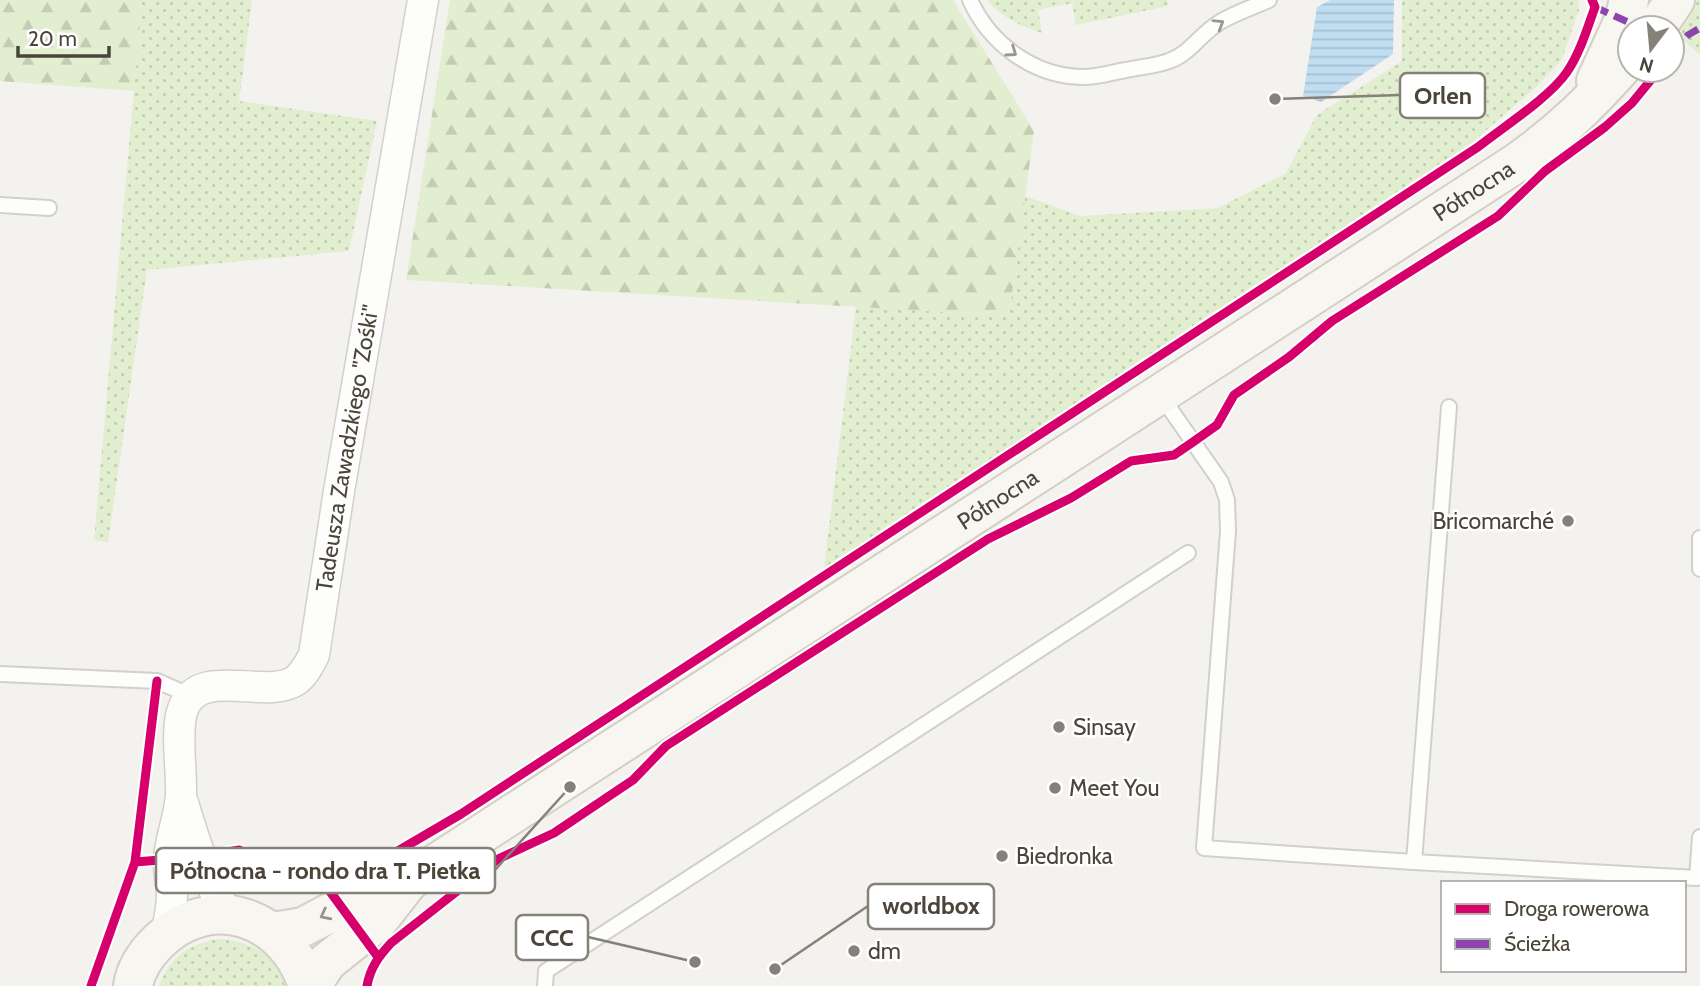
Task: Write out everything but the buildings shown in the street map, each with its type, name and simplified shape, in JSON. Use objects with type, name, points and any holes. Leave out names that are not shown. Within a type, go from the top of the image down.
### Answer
[{"type":"street","name":"Tadeusza Zawadzkiego \"Zośki\"","points":[[191,696],[202,688],[214,685],[278,688],[296,680],[307,669],[314,655],[339,491],[423,0]]},
{"type":"street","points":[[1582,111],[1624,20],[1629,0]]},
{"type":"street","name":"Północna","points":[[410,881],[1518,162],[1556,135],[1616,73]]},
{"type":"street","points":[[167,932],[172,896],[169,859],[181,797],[181,726],[183,708],[191,696]]},
{"type":"street","points":[[181,797],[199,857],[213,891],[228,915]]},
{"type":"street","points":[[273,932],[303,926],[341,907],[361,893],[410,881]]},
{"type":"street","points":[[309,986],[327,962],[377,922],[410,881]]},
{"type":"street","points":[[133,986],[146,954],[167,932],[186,921],[228,915],[252,920],[273,932],[296,957],[309,986]]},
{"type":"lane","points":[[970,0],[989,32],[1001,45],[1020,58],[1066,76],[1087,77],[1168,62],[1190,48],[1221,21],[1269,0]]},
{"type":"lane","points":[[0,205],[49,208]]},
{"type":"lane","points":[[1159,394],[1221,482],[1227,500],[1228,531],[1204,848],[1697,878],[1700,837]]},
{"type":"lane","points":[[1415,862],[1449,407]]},
{"type":"lane","points":[[1700,538],[1700,569]]},
{"type":"lane","points":[[545,986],[546,971],[1188,553]]},
{"type":"lane","points":[[0,674],[157,681],[191,696]]},
{"type":"green space","points":[[0,0],[142,0],[134,91],[0,81]]},
{"type":"green space","points":[[142,0],[252,0],[239,101],[377,121],[349,251],[147,270],[108,542],[94,540]]},
{"type":"green space","points":[[450,0],[953,0],[1034,131],[1009,316],[406,280]]},
{"type":"green space","points":[[987,0],[1167,0],[1168,6],[1076,25],[1072,3],[1038,10],[1042,33],[1012,21]]},
{"type":"green space","points":[[1402,0],[1578,0],[1579,10],[1561,61],[1536,87],[1473,142],[824,568],[856,306],[1009,316],[1025,196],[1081,216],[1218,208],[1286,173],[1317,115],[1402,61]]},
{"type":"green space","points":[[1616,0],[1700,0],[1700,55],[1686,42],[1686,14],[1642,14]]},
{"type":"green space","points":[[217,939],[240,942],[260,950],[275,965],[285,986],[159,986],[169,967],[181,954],[197,945]]},
{"type":"water","points":[[1330,0],[1394,0],[1393,54],[1321,102],[1303,96],[1317,7]]},
{"type":"marked path","points":[[1595,7],[1616,17]]},
{"type":"marked path","points":[[1686,37],[1700,28]]},
{"type":"cycle path","points":[[326,886],[374,865],[461,814],[1478,147],[1538,102],[1567,72],[1595,7],[1592,0]]},
{"type":"cycle path","points":[[367,986],[376,963],[391,943],[498,859],[554,833],[633,780],[666,746],[988,539],[1071,498],[1131,461],[1174,455],[1217,425],[1234,395],[1289,357],[1332,321],[1498,216],[1545,171],[1605,127],[1632,103],[1648,84]]},
{"type":"cycle path","points":[[91,986],[135,862],[157,681]]},
{"type":"cycle path","points":[[135,862],[199,857],[239,850],[326,886],[378,957]]},
{"type":"place","name":"Orlen","points":[[1275,99]]},
{"type":"place","name":"Bricomarché","points":[[1568,521]]},
{"type":"place","name":"Sinsay","points":[[1059,727]]},
{"type":"place","name":"Północna - rondo dra T. Pietka","points":[[570,787]]},
{"type":"place","name":"Meet You","points":[[1055,788]]},
{"type":"place","name":"Biedronka","points":[[1002,856]]},
{"type":"place","name":"dm","points":[[854,951]]},
{"type":"place","name":"CCC","points":[[695,962]]},
{"type":"place","name":"worldbox","points":[[775,969]]}]
